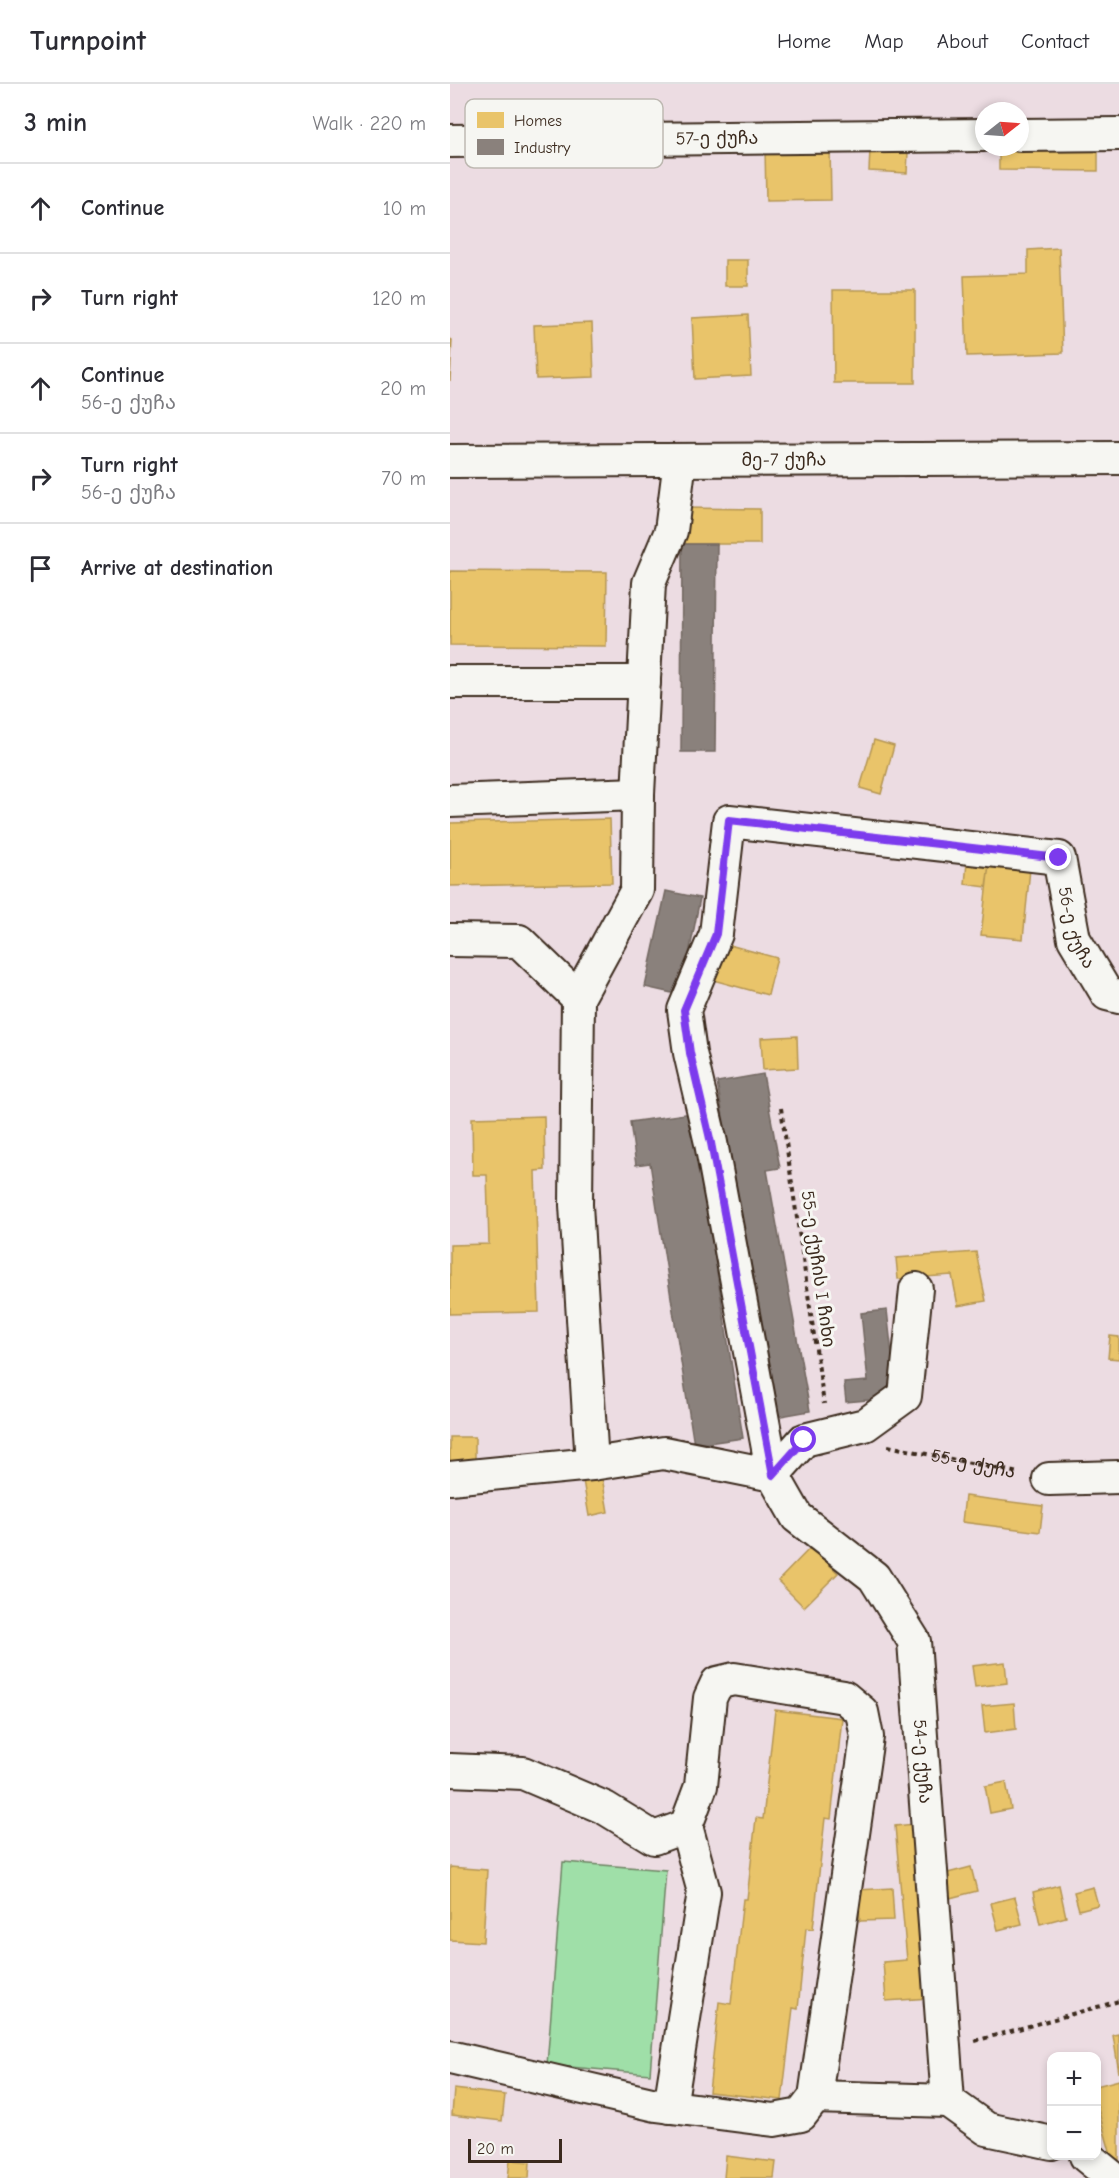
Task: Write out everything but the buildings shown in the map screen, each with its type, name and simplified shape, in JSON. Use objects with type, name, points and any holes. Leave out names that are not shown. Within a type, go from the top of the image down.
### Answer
[{"type":"street","points":[[1029,135],[1119,134]]},
{"type":"street","name":"57-ე ქუჩა","points":[[663,139],[975,135]]},
{"type":"street","name":"57-ე ქუჩა","points":[[450,141],[465,141]]},
{"type":"street","name":"მე-7 ქუჩა","points":[[450,461],[1119,458]]},
{"type":"street","points":[[592,1464],[576,1205],[578,998],[638,890],[638,794],[649,583],[671,531],[680,460]]},
{"type":"street","points":[[450,682],[644,682]]},
{"type":"street","points":[[450,801],[638,794]]},
{"type":"street","name":"56-ე ქუჩა","points":[[716,934],[729,820],[1059,858],[1074,939],[1107,994],[1119,997]]},
{"type":"street","name":"54-ე ქუჩა","points":[[716,934],[684,1010],[690,1053],[711,1143],[773,1475],[797,1517],[874,1576],[914,1641],[948,2101]]},
{"type":"street","points":[[450,940],[519,941],[578,998]]},
{"type":"street","points":[[450,1478],[592,1464],[664,1453],[773,1475],[804,1440],[865,1425],[905,1396],[916,1289]]},
{"type":"street","points":[[1049,1479],[1119,1477]]},
{"type":"street","points":[[450,2057],[670,2107],[774,2120],[801,2115],[815,2097],[867,1737],[862,1713],[844,1697],[734,1679],[717,1683],[710,1698],[701,1786],[686,1826],[704,1892],[670,2107]]},
{"type":"street","points":[[450,1770],[523,1773],[605,1808],[654,1838],[686,1826]]},
{"type":"street","points":[[815,2097],[948,2101],[987,2129],[1047,2142]]},
{"type":"street","points":[[1091,2160],[1113,2178]]},
{"type":"path","name":"55-ე ქუჩის I ჩიხი","points":[[782,1108],[828,1434]]},
{"type":"path","name":"55-ე ქუჩა","points":[[886,1446],[1049,1479]]},
{"type":"path","points":[[945,2049],[1119,2001]]},
{"type":"green space","points":[[563,1862],[666,1870],[650,2074],[547,2065]]},
{"type":"route","points":[[804,1440],[773,1475],[711,1143],[690,1053],[684,1010],[716,934],[729,820],[1059,858]]}]
